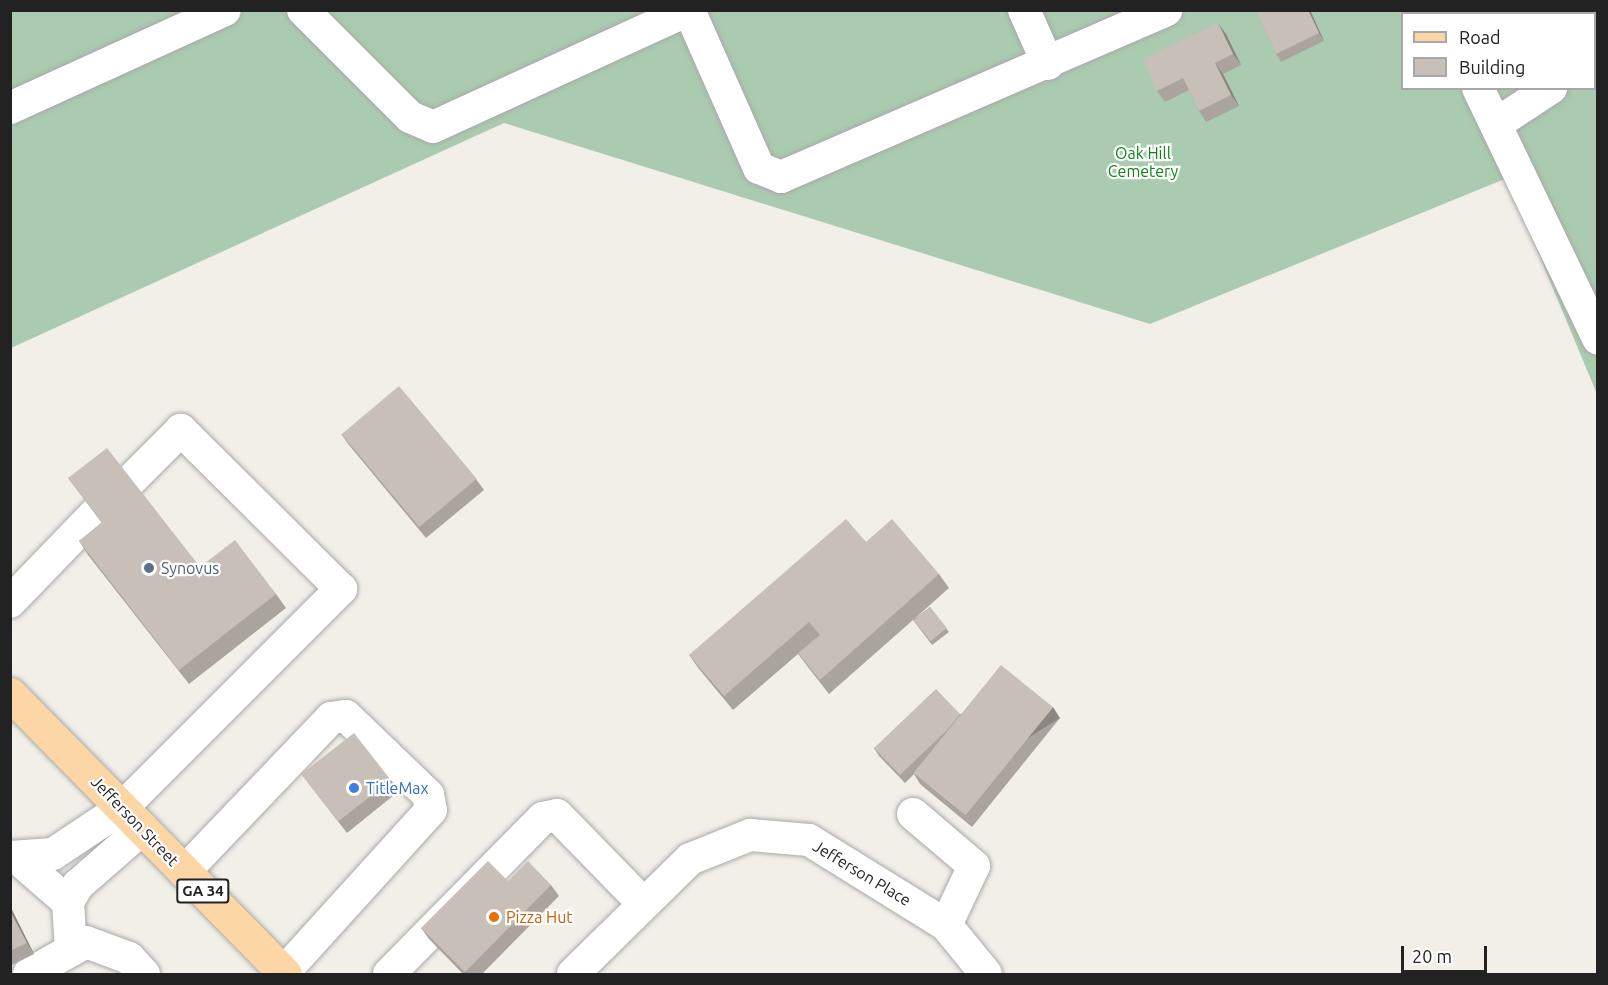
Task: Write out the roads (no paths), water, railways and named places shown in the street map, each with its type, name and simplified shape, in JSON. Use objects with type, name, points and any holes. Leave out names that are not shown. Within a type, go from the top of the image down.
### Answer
[{"type":"main road","name":"Jefferson Street","points":[[10,694],[184,872],[276,972]]},
{"type":"street","points":[[10,108],[225,10]]},
{"type":"street","points":[[303,10],[411,117],[433,127],[688,10],[759,168],[781,177],[1048,64],[1166,10]]},
{"type":"street","points":[[1023,10],[1048,64]]},
{"type":"street","points":[[1479,90],[1588,290],[1598,339]]},
{"type":"street","points":[[1496,124],[1548,90]]},
{"type":"street","points":[[70,950],[68,902],[78,885],[132,818],[341,589],[181,430],[131,480]]},
{"type":"street","points":[[10,602],[95,514]]},
{"type":"street","points":[[184,872],[331,718],[346,716],[428,795],[431,810],[276,972]]},
{"type":"street","points":[[913,814],[974,866],[946,925]]},
{"type":"street","points":[[389,975],[543,818],[557,815],[644,904]]},
{"type":"street","points":[[14,857],[53,854],[132,818]]},
{"type":"street","name":"Jefferson Place","points":[[573,975],[690,859],[750,835],[809,840],[946,925],[987,975]]},
{"type":"street","points":[[14,857],[68,902]]},
{"type":"street","points":[[28,975],[86,942],[129,958],[144,975]]},
{"type":"place","name":"Synovus","points":[[149,568]]},
{"type":"place","name":"TitleMax","points":[[354,788]]},
{"type":"place","name":"Pizza Hut","points":[[494,917]]},
{"type":"park label","name":"Oak Hill Cemetery","points":[[1143,162]]}]
